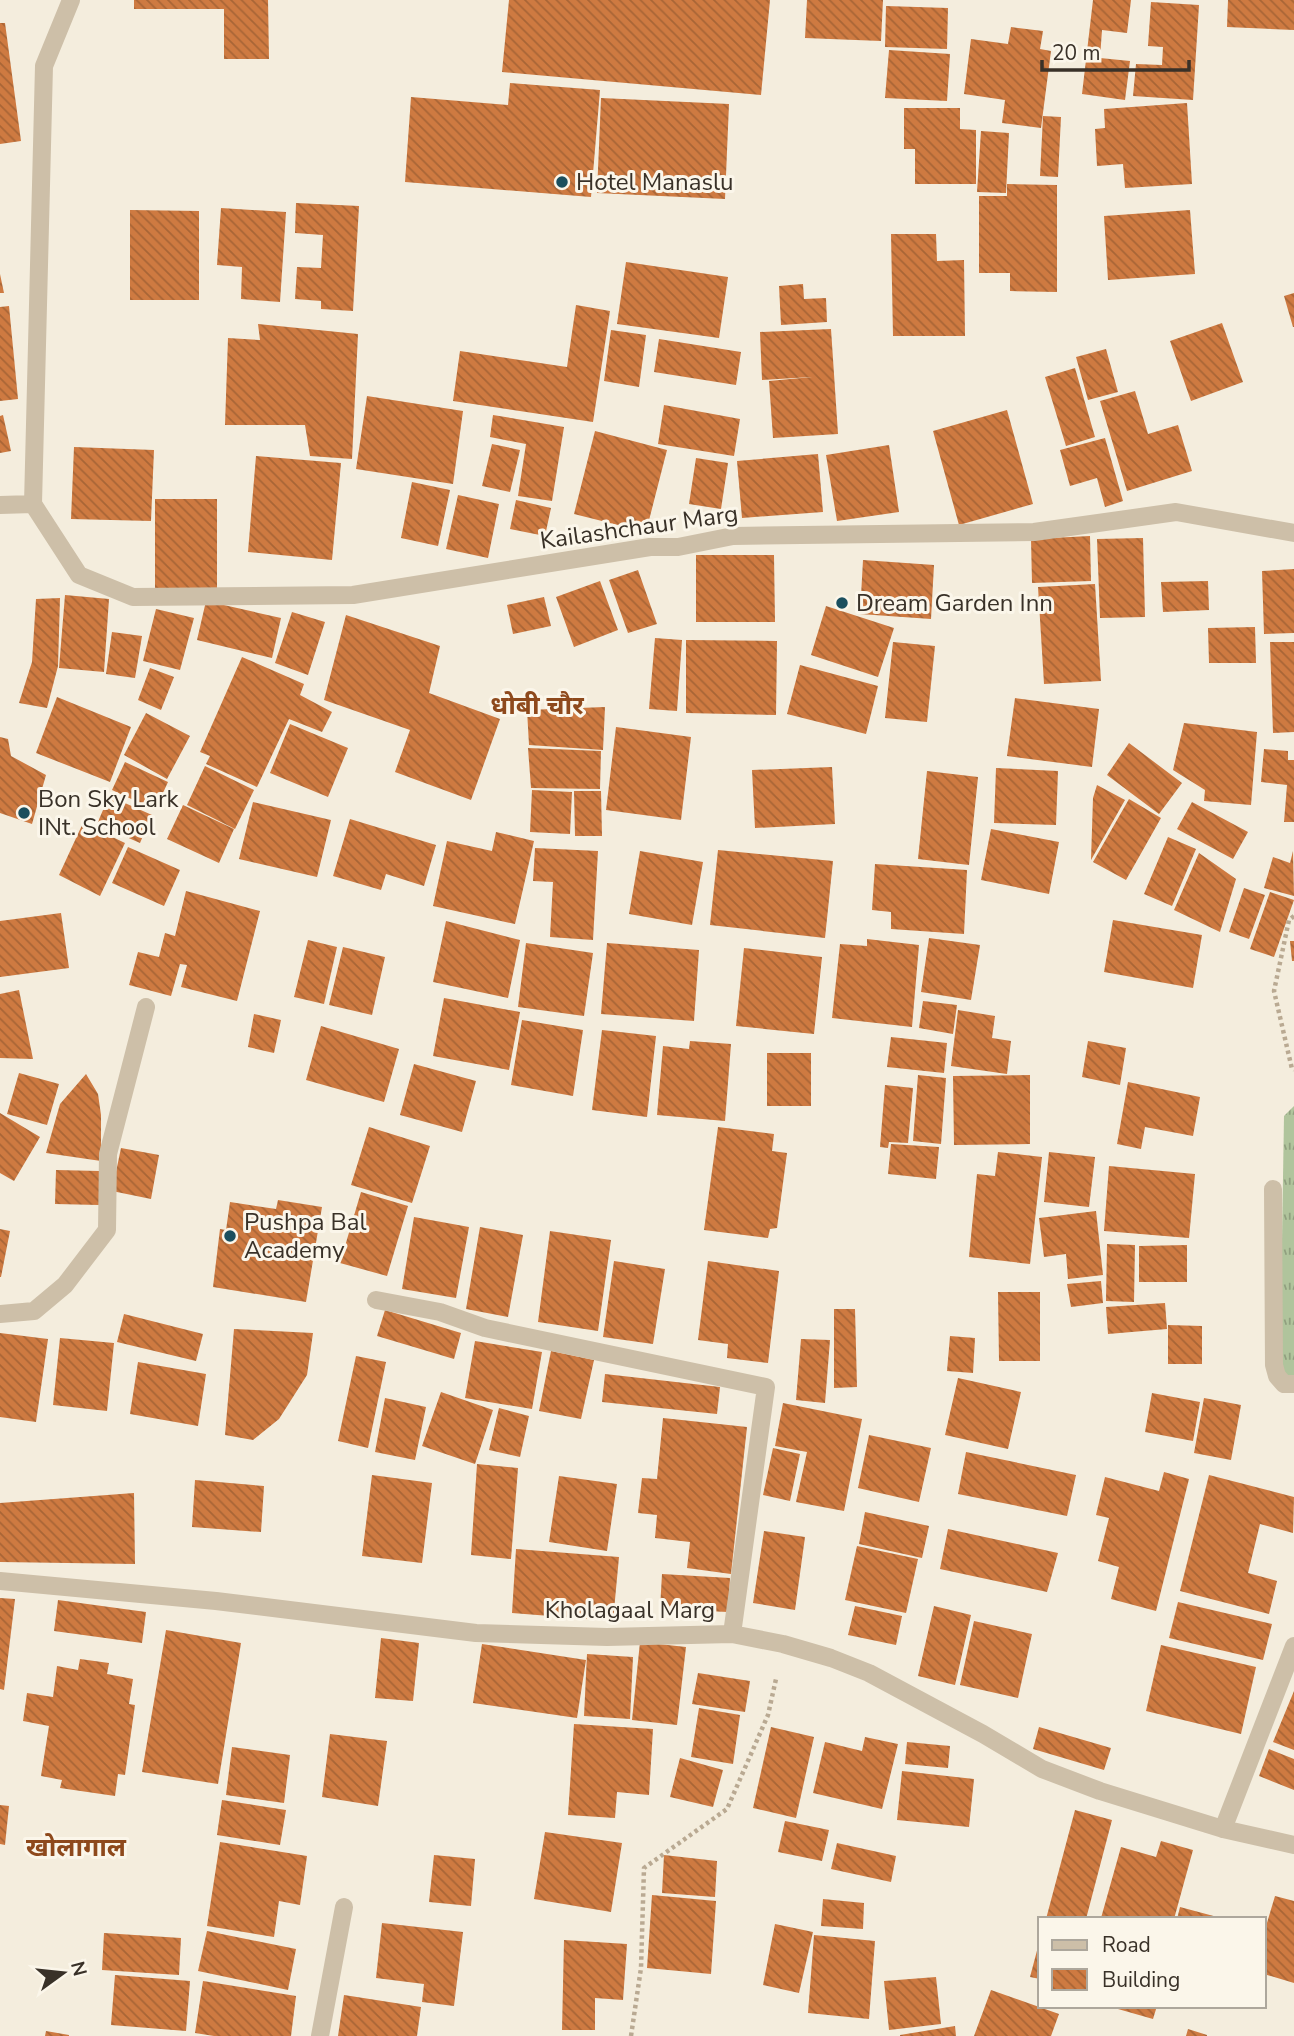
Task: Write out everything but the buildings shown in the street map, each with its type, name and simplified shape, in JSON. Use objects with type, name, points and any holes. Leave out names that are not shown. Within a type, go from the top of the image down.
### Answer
[{"type":"street","points":[[0,505],[33,504],[44,66],[71,0]]},
{"type":"street","name":"Kailashchaur Marg","points":[[33,504],[79,575],[133,597],[353,595],[650,547],[678,547],[733,536],[1034,532],[1175,512],[1294,533]]},
{"type":"street","points":[[0,1314],[34,1311],[65,1285],[107,1230],[108,1154],[146,1007]]},
{"type":"street","points":[[1273,1189],[1274,1365],[1277,1376],[1284,1384],[1294,1384]]},
{"type":"street","points":[[376,1300],[440,1312],[485,1328],[766,1387],[732,1634]]},
{"type":"street","name":"Kholagaal Marg","points":[[0,1581],[216,1601],[476,1633],[607,1637],[732,1634],[783,1644],[869,1673],[1042,1769],[1100,1791],[1223,1829],[1294,1845]]},
{"type":"street","points":[[1223,1829],[1294,1646]]},
{"type":"street","points":[[320,2036],[344,1907]]},
{"type":"path","points":[[1294,916],[1289,920],[1274,991],[1294,1070]]},
{"type":"path","points":[[631,2036],[642,1968],[644,1868],[727,1809],[768,1715],[783,1644]]},
{"type":"green space","points":[[1294,1106],[1294,1376],[1283,1376],[1280,1364],[1284,1116]]},
{"type":"place","name":"Hotel Manaslu","points":[[562,182]]},
{"type":"place","name":"Dream Garden Inn","points":[[842,603]]},
{"type":"place","name":"Bon Sky Lark INt. School","points":[[24,813]]},
{"type":"place","name":"Pushpa Bal Academy","points":[[230,1236]]},
{"type":"district","name":"धोबी चौर","points":[[537,705]]},
{"type":"district","name":"खोलागाल","points":[[76,1847]]}]
